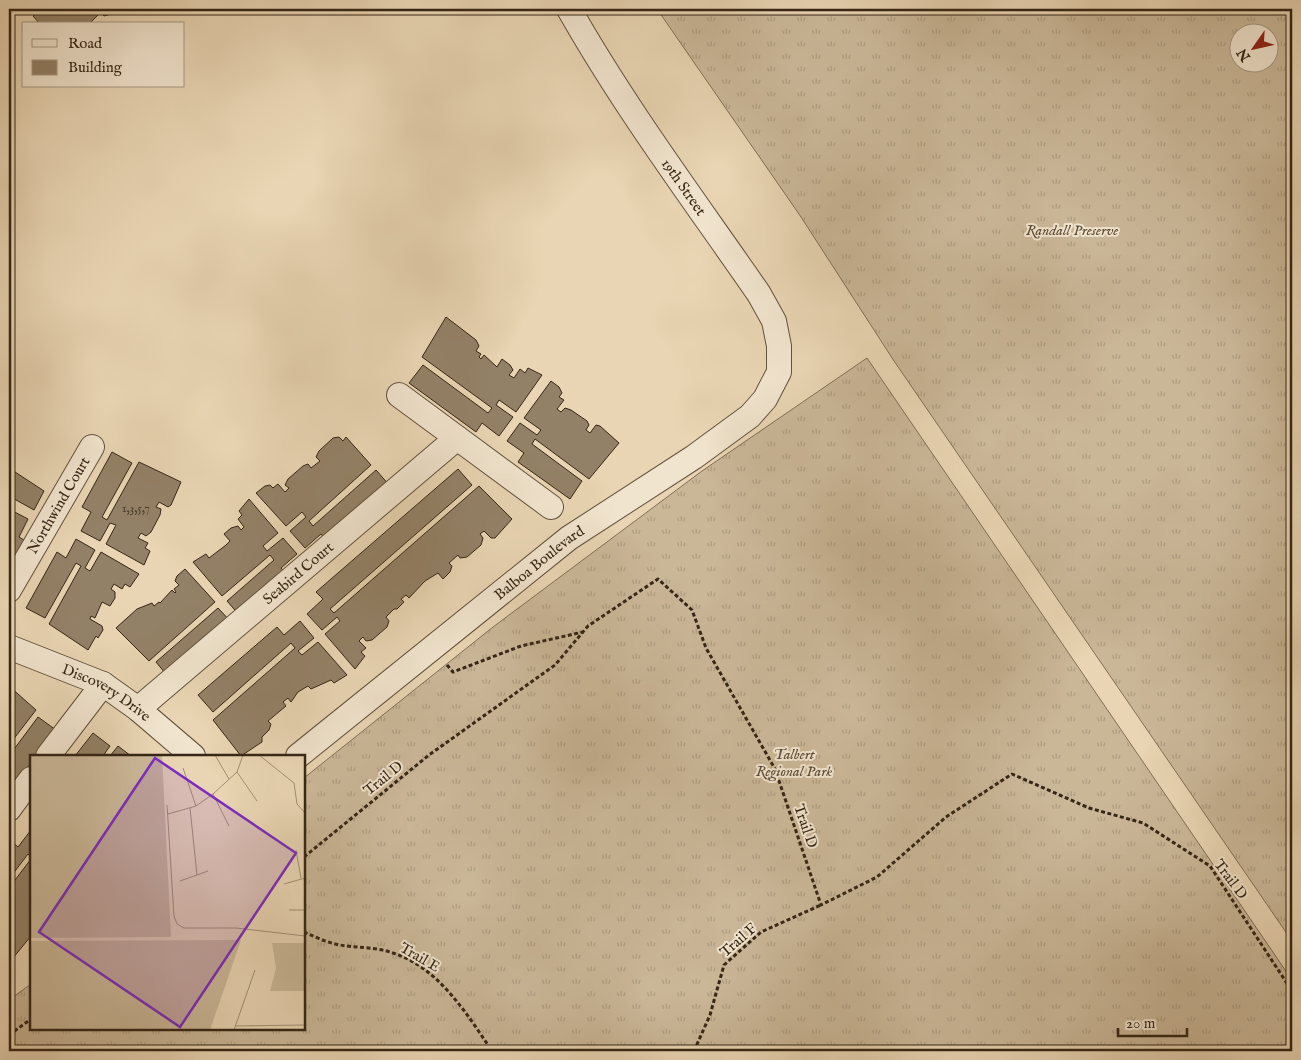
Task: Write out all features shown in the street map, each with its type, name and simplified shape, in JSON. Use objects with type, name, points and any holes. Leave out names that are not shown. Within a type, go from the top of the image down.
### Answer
[{"type":"street","name":"19th Street","points":[[569,9],[634,115],[759,294],[774,321],[779,346],[779,372]]},
{"type":"street","name":"Balboa Boulevard","points":[[299,755],[569,538],[694,457],[750,416],[765,399],[779,372]]},
{"type":"street","points":[[399,395],[551,506]]},
{"type":"street","name":"Seabird Court","points":[[138,709],[457,438]]},
{"type":"street","name":"Northwind Court","points":[[9,590],[92,447]]},
{"type":"street","name":"Discovery Drive","points":[[9,647],[103,684],[138,709],[192,755]]},
{"type":"street","points":[[49,755],[103,684]]},
{"type":"street","points":[[9,809],[30,780]]},
{"type":"path","name":"Trail D","points":[[305,855],[429,756],[555,665],[584,631],[658,579],[692,610],[706,648],[775,769],[821,905],[878,877],[946,817],[1012,774],[1089,808],[1143,823],[1210,866],[1292,991]]},
{"type":"path","points":[[433,648],[453,672],[521,646],[584,631]]},
{"type":"path","name":"Trail F","points":[[694,1051],[710,1015],[724,965],[761,932],[821,905]]},
{"type":"path","name":"Trail E","points":[[305,932],[337,944],[393,953],[416,965],[444,984],[492,1051]]},
{"type":"path","points":[[9,1034],[30,1020]]},
{"type":"green space","name":"Randall Preserve","points":[[657,9],[1292,9],[1292,941],[894,361],[801,217]]},
{"type":"green space","name":"Talbert Regional Park","points":[[867,358],[1292,980],[1292,1051],[9,1051],[9,1000],[30,985],[30,1030],[305,1030],[305,777],[493,627],[702,471]]},
{"type":"building","points":[[32,9],[117,9],[111,14],[104,16],[101,12],[91,22],[38,22],[33,16],[37,13]]},
{"type":"building","points":[[446,317],[476,340],[479,346],[476,351],[481,354],[479,357],[481,359],[484,355],[497,367],[502,359],[510,365],[513,370],[509,375],[514,378],[520,369],[525,373],[528,368],[542,375],[516,412],[499,400],[496,405],[513,417],[499,436],[482,423],[476,432],[409,383],[423,365],[488,413],[492,408],[422,357]]},
{"type":"building","points":[[551,381],[559,387],[562,393],[559,397],[564,400],[557,409],[561,412],[565,408],[571,410],[587,421],[589,425],[586,430],[590,433],[596,425],[600,426],[619,443],[589,479],[535,439],[532,444],[582,481],[570,499],[518,462],[524,453],[507,441],[520,423],[537,435],[541,430],[524,418]]},
{"type":"building","points":[[339,437],[343,441],[346,437],[371,465],[309,521],[313,526],[376,470],[390,486],[327,542],[321,534],[305,548],[290,531],[306,517],[302,512],[286,526],[256,493],[265,486],[270,485],[273,488],[278,484],[285,492],[289,488],[285,485],[288,479],[303,466],[308,464],[311,468],[320,461],[316,457],[319,451],[333,438]]},
{"type":"building","points":[[112,452],[132,463],[102,517],[107,520],[139,462],[181,482],[171,505],[168,507],[159,502],[156,507],[161,509],[160,515],[151,532],[146,536],[141,533],[138,538],[148,543],[145,548],[150,551],[144,565],[106,544],[116,525],[110,523],[100,541],[81,531],[91,512],[82,507]]},
{"type":"building","points":[[9,468],[44,491],[34,510],[9,496]]},
{"type":"building","points":[[458,469],[472,485],[330,609],[334,613],[479,486],[512,519],[495,538],[491,538],[484,531],[480,534],[483,538],[481,545],[467,557],[460,558],[458,555],[449,563],[452,566],[450,572],[443,579],[438,573],[425,581],[409,598],[406,595],[401,599],[404,602],[386,617],[389,621],[387,627],[372,640],[366,641],[363,637],[359,641],[366,648],[361,652],[365,656],[355,669],[325,634],[340,621],[337,617],[322,630],[307,614],[323,599],[316,592]]},
{"type":"building","points":[[249,499],[278,533],[263,546],[267,551],[283,538],[297,554],[281,568],[288,576],[241,617],[227,601],[274,560],[270,555],[222,596],[193,562],[206,554],[209,558],[226,545],[230,541],[224,534],[231,528],[238,526],[241,530],[244,527],[238,519],[242,515],[239,511]]},
{"type":"building","points":[[9,509],[28,519],[19,537],[27,542],[9,576]]},
{"type":"building","points":[[76,539],[95,550],[85,568],[90,571],[101,552],[139,574],[130,587],[125,584],[122,589],[114,584],[111,589],[115,592],[115,598],[110,606],[102,602],[95,618],[91,616],[90,619],[102,626],[103,630],[98,638],[96,636],[88,650],[49,624],[81,566],[76,563],[45,618],[26,608],[57,552],[66,558]]},
{"type":"building","points":[[185,569],[215,602],[149,661],[116,628],[137,609],[152,603],[154,606],[160,603],[172,590],[175,593],[174,589],[179,585],[175,581],[177,576]]},
{"type":"building","points":[[218,608],[233,624],[170,679],[156,662]]},
{"type":"building","points":[[300,621],[314,638],[298,651],[302,655],[318,642],[347,675],[334,683],[331,680],[311,689],[308,686],[298,692],[291,702],[288,698],[283,702],[286,706],[268,721],[271,724],[269,730],[262,737],[262,742],[240,755],[213,720],[295,648],[291,643],[213,712],[198,695],[277,627],[284,635]]},
{"type":"building","points":[[9,686],[36,710],[9,745]]},
{"type":"building","points":[[38,717],[56,730],[37,755],[30,755],[30,764],[18,780],[9,775],[9,756]]},
{"type":"building","points":[[93,733],[110,746],[104,755],[76,755]]},
{"type":"building","points":[[118,746],[130,755],[111,755]]},
{"type":"building","points":[[30,831],[30,856],[28,854],[9,879],[9,843],[11,841],[18,847]]},
{"type":"building","points":[[30,860],[30,937],[13,958],[9,954],[9,888]]}]
